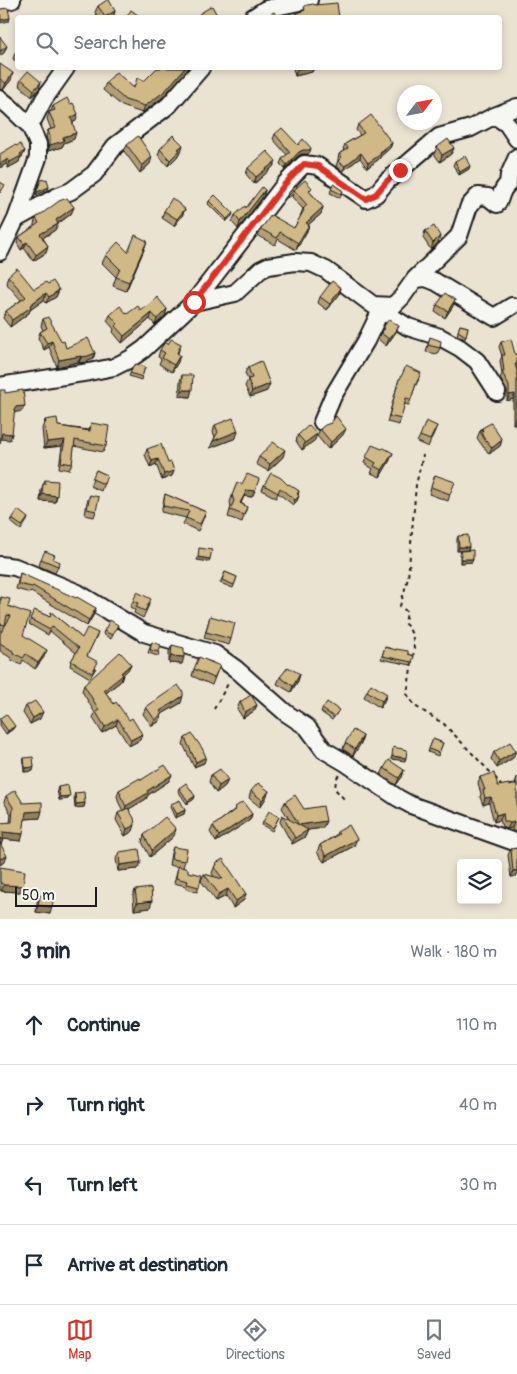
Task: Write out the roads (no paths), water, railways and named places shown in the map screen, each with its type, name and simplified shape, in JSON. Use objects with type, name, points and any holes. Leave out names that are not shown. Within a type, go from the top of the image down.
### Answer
[{"type":"street","points":[[0,2],[12,0]]},
{"type":"street","points":[[257,15],[266,9],[309,0]]},
{"type":"street","points":[[30,126],[44,99],[65,70]]},
{"type":"street","points":[[16,219],[71,191],[94,174],[115,146],[169,105],[199,70]]},
{"type":"street","points":[[0,99],[30,126],[38,144],[38,158],[16,219],[0,252]]},
{"type":"street","points":[[0,386],[89,372],[114,366],[130,359],[144,349],[194,302],[285,184],[304,164],[318,166],[366,199],[376,194],[387,181],[439,137],[471,128],[507,114],[517,139]]},
{"type":"street","points":[[377,308],[393,306],[415,279],[459,236],[469,206],[478,196],[488,198],[497,204],[503,189],[508,184],[517,157]]},
{"type":"street","points":[[194,302],[235,293],[260,270],[268,266],[295,262],[311,263],[326,270],[377,308],[408,327],[440,338],[460,348],[477,361],[497,392]]},
{"type":"street","points":[[415,279],[426,278],[436,282],[494,317],[512,306]]},
{"type":"street","points":[[322,422],[333,396],[366,341],[377,308]]},
{"type":"street","points":[[0,565],[15,567],[78,593],[144,632],[215,654],[236,669],[286,713],[307,727],[324,750],[398,798],[411,805],[517,843]]}]
